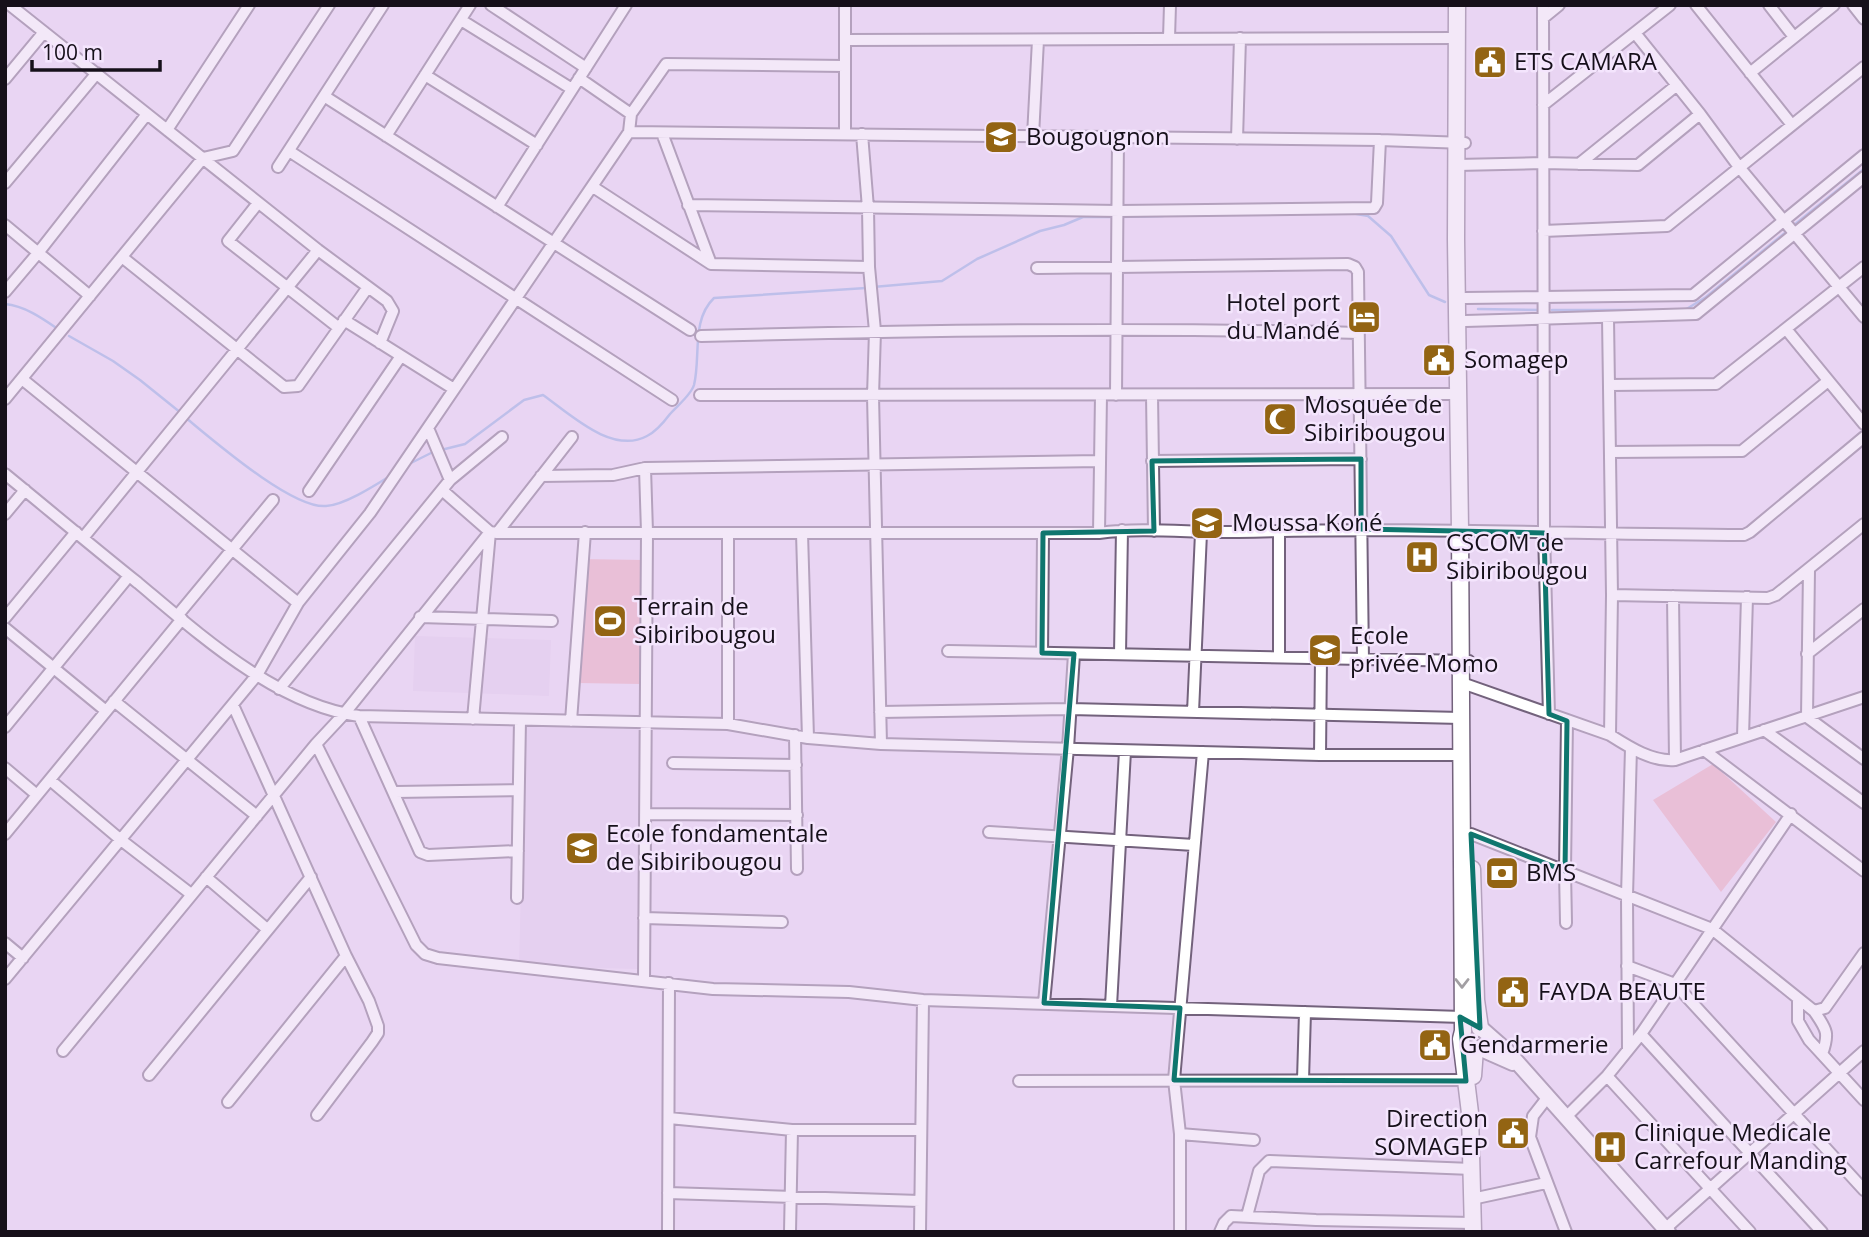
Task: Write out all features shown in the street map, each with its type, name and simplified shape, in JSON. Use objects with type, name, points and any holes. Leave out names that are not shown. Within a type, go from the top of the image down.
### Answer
[{"type":"highway","points":[[1457,5],[1461,143]]},
{"type":"highway","points":[[1465,531],[1458,394],[1461,143],[1466,5]]},
{"type":"highway","points":[[1461,165],[1465,298],[1465,661],[1476,1000],[1485,1038],[1468,1038]]},
{"type":"highway","points":[[1466,685],[1461,718],[1461,755],[1473,1228]]},
{"type":"main road","points":[[1482,1029],[1508,1052],[1666,1230]]},
{"type":"main road","points":[[1468,1038],[1523,1069]]},
{"type":"street","points":[[10,5],[258,203],[387,301],[393,311],[380,343]]},
{"type":"street","points":[[167,130],[249,5]]},
{"type":"street","points":[[5,400],[202,158],[233,151],[329,5]]},
{"type":"street","points":[[278,167],[383,5]]},
{"type":"street","points":[[491,5],[582,73],[631,114]]},
{"type":"street","points":[[497,207],[626,5]]},
{"type":"street","points":[[845,5],[845,134]]},
{"type":"street","points":[[1169,38],[1170,5]]},
{"type":"street","points":[[1543,5],[1544,533],[1549,714]]},
{"type":"street","points":[[1543,18],[1559,5]]},
{"type":"street","points":[[1543,105],[1670,5]]},
{"type":"street","points":[[1696,5],[1792,125]]},
{"type":"street","points":[[1769,5],[1794,37]]},
{"type":"street","points":[[1750,73],[1834,5]]},
{"type":"street","points":[[1853,5],[1864,19]]},
{"type":"street","points":[[386,136],[461,20],[467,6]]},
{"type":"street","points":[[461,20],[572,89]]},
{"type":"street","points":[[5,79],[44,32]]},
{"type":"street","points":[[1635,33],[1739,167],[1864,317]]},
{"type":"street","points":[[845,40],[1457,37]]},
{"type":"street","points":[[1237,139],[1240,38]]},
{"type":"street","points":[[1033,136],[1038,40]]},
{"type":"street","points":[[5,979],[257,675],[298,603],[370,513],[593,187],[629,132],[631,114],[666,64],[845,66]]},
{"type":"street","points":[[1543,231],[1667,226],[1864,67]]},
{"type":"street","points":[[5,183],[97,73]]},
{"type":"street","points":[[425,75],[537,145]]},
{"type":"street","points":[[1579,164],[1676,85]]},
{"type":"street","points":[[324,96],[690,330]]},
{"type":"street","points":[[5,292],[147,114]]},
{"type":"street","points":[[1461,165],[1638,164],[1700,114]]},
{"type":"street","points":[[629,132],[1461,143]]},
{"type":"street","points":[[663,133],[711,264]]},
{"type":"street","points":[[862,134],[875,331],[873,396],[881,744]]},
{"type":"street","points":[[1116,395],[1118,137]]},
{"type":"street","points":[[688,205],[1119,211],[1374,208],[1377,203],[1380,140]]},
{"type":"street","points":[[289,151],[672,400]]},
{"type":"street","points":[[1465,298],[1693,295],[1864,155]]},
{"type":"street","points":[[1465,321],[1696,314],[1864,177]]},
{"type":"street","points":[[593,187],[711,264],[869,267]]},
{"type":"street","points":[[258,203],[228,241],[286,288],[454,389]]},
{"type":"street","points":[[5,225],[90,296]]},
{"type":"street","points":[[5,618],[136,472],[318,250]]},
{"type":"street","points":[[122,257],[284,387],[292,388],[298,386],[368,287]]},
{"type":"street","points":[[1037,268],[1348,264],[1355,267],[1359,272],[1363,659]]},
{"type":"street","points":[[1609,384],[1716,384],[1864,267]]},
{"type":"street","points":[[1608,318],[1612,595],[1610,735]]},
{"type":"street","points":[[701,336],[875,331],[1185,328],[1358,333]]},
{"type":"street","points":[[1786,329],[1864,424]]},
{"type":"street","points":[[309,491],[401,356]]},
{"type":"street","points":[[22,379],[298,603]]},
{"type":"street","points":[[1610,452],[1742,451],[1828,381]]},
{"type":"street","points":[[700,395],[1458,394]]},
{"type":"street","points":[[1100,533],[1101,395]]},
{"type":"street","points":[[1152,395],[1154,531]]},
{"type":"street","points":[[428,428],[450,480]]},
{"type":"street","points":[[279,690],[450,480],[502,437]]},
{"type":"street","points":[[63,1051],[316,744],[344,714],[420,617],[572,437]]},
{"type":"street","points":[[442,490],[494,532],[1100,533],[1122,530],[1201,533],[1361,529],[1744,535],[1864,437]]},
{"type":"street","points":[[1153,461],[1361,459]]},
{"type":"street","points":[[541,476],[589,477],[645,468],[1100,461]]},
{"type":"street","points":[[644,981],[647,532],[645,468]]},
{"type":"street","points":[[5,474],[180,617],[257,675],[279,690],[308,704],[344,714],[728,724],[808,738],[881,744],[1320,755],[1461,755]]},
{"type":"street","points":[[5,513],[24,490]]},
{"type":"street","points":[[5,834],[273,500]]},
{"type":"street","points":[[1612,595],[1768,598],[1809,570],[1864,524]]},
{"type":"street","points":[[1120,654],[1122,530]]},
{"type":"street","points":[[1279,531],[1279,657]]},
{"type":"street","points":[[473,719],[494,532]]},
{"type":"street","points":[[571,721],[585,532]]},
{"type":"street","points":[[728,533],[728,724]]},
{"type":"street","points":[[803,533],[808,738]]},
{"type":"street","points":[[1042,653],[1043,533]]},
{"type":"street","points":[[1193,712],[1201,533]]},
{"type":"street","points":[[1807,717],[1809,570]]},
{"type":"street","points":[[5,727],[129,576]]},
{"type":"street","points":[[1674,596],[1675,760]]},
{"type":"street","points":[[1743,737],[1747,597]]},
{"type":"street","points":[[1807,654],[1864,608]]},
{"type":"street","points":[[420,617],[482,621],[552,621]]},
{"type":"street","points":[[5,628],[106,711]]},
{"type":"street","points":[[948,651],[1465,661]]},
{"type":"street","points":[[1044,1003],[1061,837],[1073,654]]},
{"type":"street","points":[[1320,755],[1321,658]]},
{"type":"street","points":[[1466,685],[1610,735],[1631,748],[1664,761],[1675,760],[1864,697]]},
{"type":"street","points":[[114,701],[257,816]]},
{"type":"street","points":[[233,705],[377,1019],[378,1033],[317,1115]]},
{"type":"street","points":[[880,712],[1070,709],[1461,718]]},
{"type":"street","points":[[359,716],[420,852],[518,851]]},
{"type":"street","points":[[1807,717],[1864,759]]},
{"type":"street","points":[[517,898],[520,720]]},
{"type":"street","points":[[1566,923],[1564,871],[1567,721]]},
{"type":"street","points":[[1764,730],[1864,803]]},
{"type":"street","points":[[795,735],[797,869]]},
{"type":"street","points":[[316,744],[416,945],[425,954],[438,958],[713,989],[849,992],[923,1000],[1305,1012],[1468,1038]]},
{"type":"street","points":[[1628,1050],[1627,896],[1631,748]]},
{"type":"street","points":[[1703,750],[1864,871]]},
{"type":"street","points":[[1111,1006],[1125,751]]},
{"type":"street","points":[[1180,1232],[1180,1134],[1174,1080],[1203,752]]},
{"type":"street","points":[[673,762],[796,765]]},
{"type":"street","points":[[5,768],[37,795]]},
{"type":"street","points":[[50,780],[191,894]]},
{"type":"street","points":[[395,792],[518,790]]},
{"type":"street","points":[[645,814],[797,816]]},
{"type":"street","points":[[1565,1118],[1607,1076],[1641,1034],[1791,814]]},
{"type":"street","points":[[989,832],[1194,845]]},
{"type":"street","points":[[1471,834],[1712,929],[1814,1011],[1825,1028],[1828,1039],[1822,1054]]},
{"type":"street","points":[[206,877],[267,929]]},
{"type":"street","points":[[149,1075],[311,877]]},
{"type":"street","points":[[644,918],[782,922]]},
{"type":"street","points":[[5,943],[23,958]]},
{"type":"street","points":[[1814,1011],[1825,1007],[1864,953]]},
{"type":"street","points":[[228,1102],[346,956]]},
{"type":"street","points":[[1627,966],[1675,984],[1864,1190]]},
{"type":"street","points":[[668,1232],[669,983]]},
{"type":"street","points":[[920,1232],[923,1000]]},
{"type":"street","points":[[1798,1000],[1798,1021],[1809,1040],[1864,1100]]},
{"type":"street","points":[[1303,1080],[1305,1012]]},
{"type":"street","points":[[1641,1034],[1820,1231]]},
{"type":"street","points":[[1666,1230],[1864,1051]]},
{"type":"street","points":[[1607,1076],[1750,1232]]},
{"type":"street","points":[[1019,1081],[1470,1080]]},
{"type":"street","points":[[1547,1098],[1533,1116],[1530,1137],[1566,1232]]},
{"type":"street","points":[[669,1118],[792,1130],[921,1130]]},
{"type":"street","points":[[790,1232],[792,1130]]},
{"type":"street","points":[[1180,1134],[1254,1140]]},
{"type":"street","points":[[1247,1216],[1259,1171],[1269,1161],[1472,1169]]},
{"type":"street","points":[[1472,1199],[1546,1183]]},
{"type":"street","points":[[668,1193],[920,1201]]},
{"type":"street","points":[[1220,1232],[1231,1216],[1473,1228]]},
{"type":"highlighted area","points":[[1361,459],[1361,529],[1544,533],[1549,714],[1567,721],[1565,871],[1471,834],[1480,1028],[1460,1017],[1466,1081],[1174,1080],[1180,1008],[1044,1003],[1074,654],[1042,653],[1043,533],[1154,531],[1152,461]]},
{"type":"shaded area","name":"Terrain de Sibiribougou","points":[[579,559],[644,560],[641,684],[577,683]]},
{"type":"shaded area","points":[[415,636],[551,640],[549,696],[413,691]]},
{"type":"shaded area","name":"Ecole fondamentale de Sibiribougou","points":[[525,726],[645,729],[638,969],[519,966]]},
{"type":"shaded area","points":[[1713,764],[1776,822],[1721,892],[1653,800]]},
{"type":"waterway","points":[[1794,225],[1864,169]]},
{"type":"waterway","points":[[1351,213],[1368,216],[1391,236],[1429,295],[1445,302]]},
{"type":"waterway","points":[[1120,217],[1163,216]]},
{"type":"waterway","points":[[873,287],[942,281],[977,259],[1040,231],[1083,217],[1114,217]]},
{"type":"waterway","points":[[1685,310],[1706,297],[1786,232]]},
{"type":"waterway","points":[[441,450],[465,444],[524,400],[543,395],[592,430],[606,436],[620,440],[647,436],[660,426],[694,385],[699,328],[702,317],[714,298],[866,288]]},
{"type":"waterway","points":[[5,304],[26,310],[58,329]]},
{"type":"waterway","points":[[1478,309],[1541,310]]},
{"type":"waterway","points":[[1552,310],[1668,310]]},
{"type":"waterway","points":[[69,336],[113,361],[181,413]]},
{"type":"waterway","points":[[186,418],[253,471],[294,497],[311,504],[333,505],[390,476]]},
{"type":"waterway","points":[[407,465],[431,453]]},
{"type":"place","name":"ETS CAMARA","points":[[1490,62]]},
{"type":"place","name":"Bougougnon","points":[[1001,137]]},
{"type":"place","name":"Hotel port du Mandé","points":[[1364,317]]},
{"type":"place","name":"Somagep","points":[[1439,360]]},
{"type":"place","name":"Mosquée de Sibiribougou","points":[[1280,419]]},
{"type":"place","name":"Moussa Koné","points":[[1207,523]]},
{"type":"place","name":"CSCOM de Sibiribougou","points":[[1422,557]]},
{"type":"place","name":"Terrain de Sibiribougou","points":[[610,621]]},
{"type":"place","name":"Ecole privée Momo","points":[[1325,650]]},
{"type":"place","name":"Ecole fondamentale de Sibiribougou","points":[[582,848]]},
{"type":"place","name":"BMS","points":[[1502,873]]},
{"type":"place","name":"FAYDA BEAUTE","points":[[1513,992]]},
{"type":"place","name":"Gendarmerie","points":[[1435,1045]]},
{"type":"place","name":"Direction SOMAGEP","points":[[1513,1133]]},
{"type":"place","name":"Clinique Medicale Carrefour Manding","points":[[1610,1147]]}]
